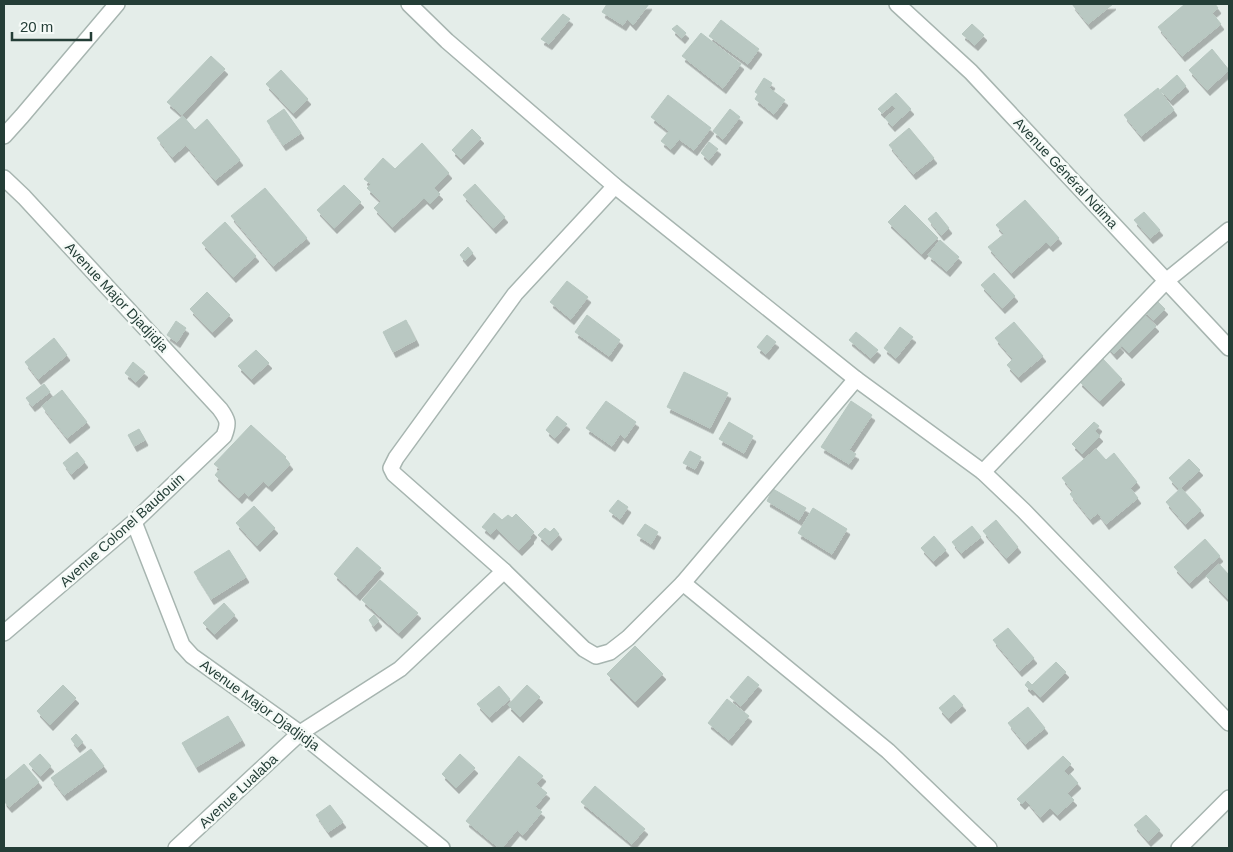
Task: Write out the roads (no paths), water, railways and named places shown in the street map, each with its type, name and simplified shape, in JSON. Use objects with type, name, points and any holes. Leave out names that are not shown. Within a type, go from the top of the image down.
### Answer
[{"type":"street","points":[[4,136],[117,4]]},
{"type":"street","points":[[410,4],[447,41],[615,186],[856,379],[983,472],[1031,518],[1229,723]]},
{"type":"street","name":"Avenue Général Ndima","points":[[897,4],[971,72],[1229,348]]},
{"type":"street","name":"Avenue Major Djadjidja","points":[[4,178],[24,197],[227,418]]},
{"type":"street","points":[[615,186],[515,294],[396,458],[391,468],[394,474],[504,571],[584,649],[596,656],[610,652],[628,638],[683,583],[856,379]]},
{"type":"street","points":[[983,472],[1166,281],[1229,230]]},
{"type":"street","name":"Avenue Colonel Baudouin","points":[[4,634],[134,522],[224,436],[228,427],[227,418]]},
{"type":"street","name":"Avenue Major Djadjidja","points":[[134,522],[182,645],[192,656],[300,733],[442,848]]},
{"type":"street","name":"Avenue Lualaba","points":[[176,848],[300,733],[400,669],[504,571]]},
{"type":"street","points":[[683,583],[888,751],[989,848]]},
{"type":"street","points":[[1179,848],[1229,798]]}]
